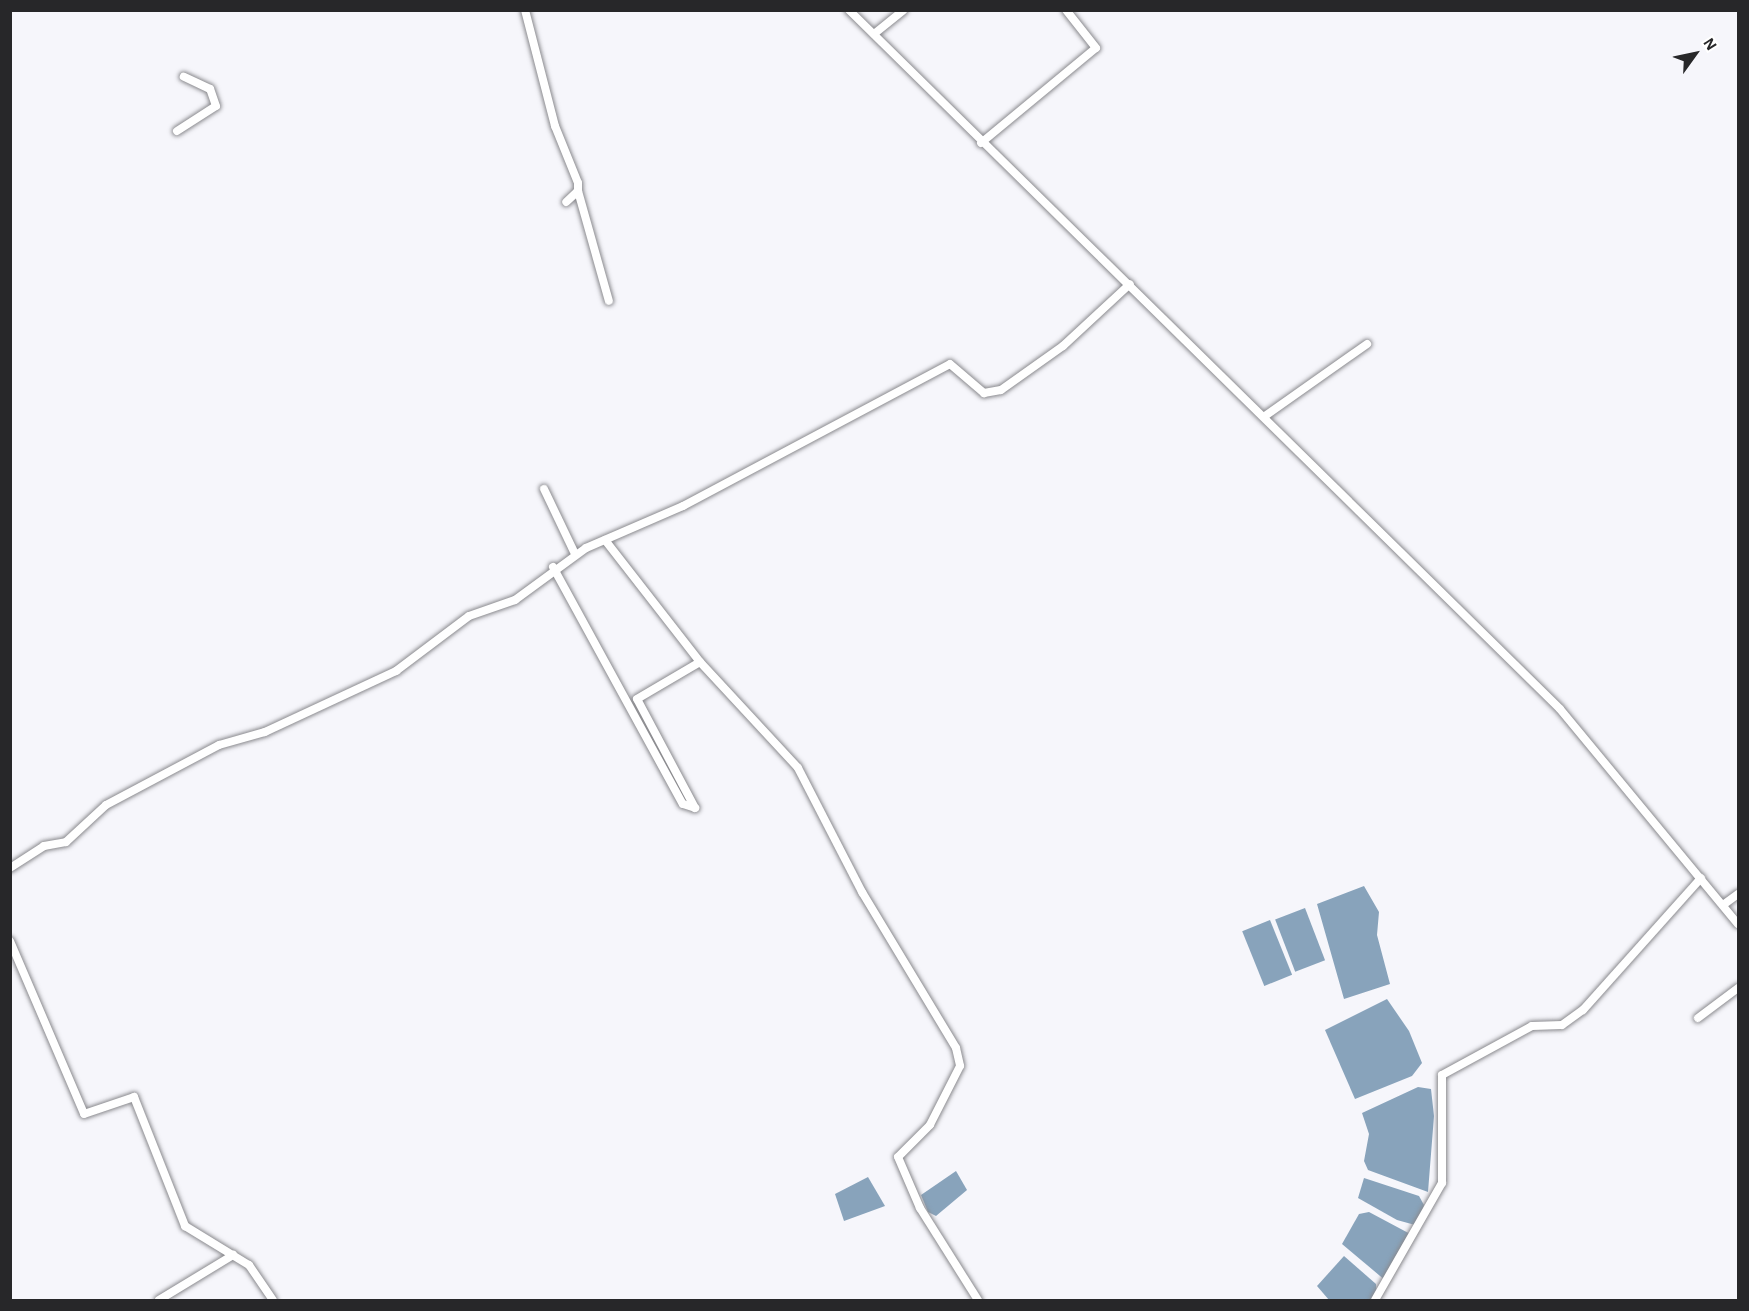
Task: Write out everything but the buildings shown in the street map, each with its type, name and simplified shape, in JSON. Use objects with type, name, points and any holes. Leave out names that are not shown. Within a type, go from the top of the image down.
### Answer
[{"type":"street","points":[[525,10],[609,301]]},
{"type":"street","points":[[849,10],[981,143],[1265,416],[1560,709],[1738,924]]},
{"type":"street","points":[[874,34],[904,10]]},
{"type":"street","points":[[981,143],[1096,48],[1066,10]]},
{"type":"street","points":[[177,131],[216,106],[210,89],[184,77]]},
{"type":"street","points":[[566,202],[578,191]]},
{"type":"street","points":[[10,868],[44,846],[66,842],[106,805],[219,745],[266,732],[396,671],[469,616],[515,600],[553,567],[576,554],[683,506],[950,364],[984,393],[1001,390],[1063,346],[1130,285]]},
{"type":"street","points":[[1265,416],[1367,344]]},
{"type":"street","points":[[544,489],[576,554]]},
{"type":"street","points":[[605,540],[700,662],[798,768],[862,892],[956,1048],[960,1066],[930,1125],[898,1157],[920,1208],[978,1300]]},
{"type":"street","points":[[553,567],[683,804],[695,808],[637,699],[700,662]]},
{"type":"street","points":[[1375,1300],[1442,1183],[1442,1075],[1532,1026],[1562,1025],[1584,1010],[1701,878]]},
{"type":"street","points":[[1723,905],[1738,894]]},
{"type":"street","points":[[10,940],[84,1114],[134,1097],[185,1226],[233,1255],[260,1277],[273,1300]]},
{"type":"street","points":[[1698,1018],[1738,988]]},
{"type":"street","points":[[159,1300],[233,1255]]},
{"type":"water","points":[[1364,886],[1379,912],[1377,935],[1390,984],[1344,999],[1317,904]]},
{"type":"water","points":[[1305,908],[1325,960],[1295,972],[1275,919]]},
{"type":"water","points":[[1270,920],[1292,975],[1264,986],[1242,931]]},
{"type":"water","points":[[1387,999],[1409,1031],[1422,1063],[1412,1076],[1355,1099],[1325,1030]]},
{"type":"water","points":[[1418,1087],[1431,1089],[1434,1116],[1428,1192],[1368,1170],[1364,1161],[1369,1134],[1362,1113]]},
{"type":"water","points":[[956,1171],[967,1190],[936,1216],[928,1212],[921,1195]]},
{"type":"water","points":[[868,1177],[885,1206],[844,1221],[835,1194]]},
{"type":"water","points":[[1364,1178],[1419,1196],[1424,1205],[1421,1219],[1415,1225],[1397,1220],[1358,1198]]},
{"type":"water","points":[[1369,1212],[1414,1236],[1386,1281],[1342,1244],[1359,1214]]},
{"type":"water","points":[[1344,1256],[1376,1284],[1377,1300],[1329,1300],[1317,1286]]}]
